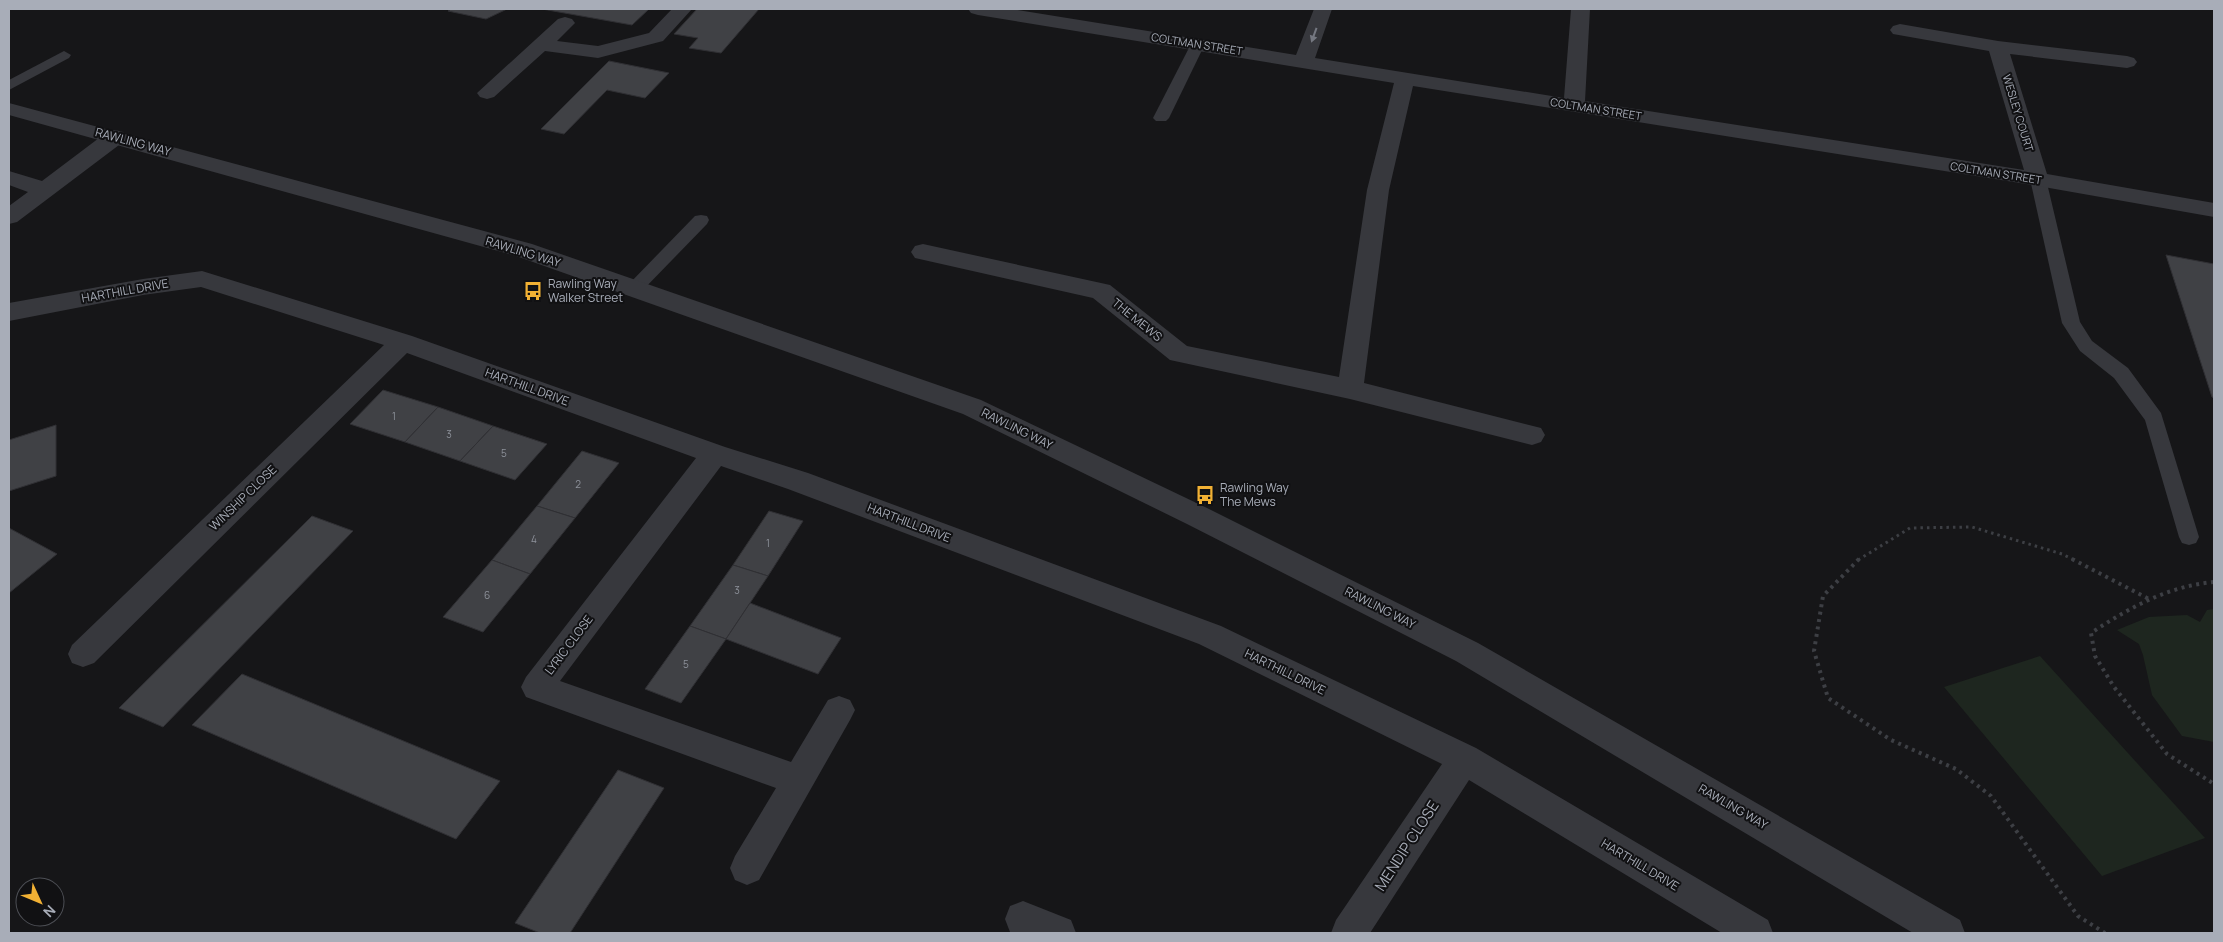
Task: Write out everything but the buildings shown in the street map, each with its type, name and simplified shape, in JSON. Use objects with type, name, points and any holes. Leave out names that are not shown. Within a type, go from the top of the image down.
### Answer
[{"type":"street","points":[[543,45],[598,52],[656,37],[682,9]]},
{"type":"street","name":"COLTMAN STREET","points":[[978,9],[2038,179],[2214,210]]},
{"type":"street","points":[[1304,61],[1323,9]]},
{"type":"street","points":[[1574,106],[1581,9]]},
{"type":"street","points":[[487,93],[543,45],[565,23]]},
{"type":"street","points":[[1900,30],[1998,47],[2127,62]]},
{"type":"street","name":"WESLEY COURT","points":[[1998,47],[2038,179]]},
{"type":"street","points":[[1350,389],[1378,190],[1405,78]]},
{"type":"street","name":"RAWLING WAY","points":[[9,109],[524,250],[972,407],[1188,512],[1467,652],[1947,933]]},
{"type":"street","points":[[9,217],[115,137]]},
{"type":"street","points":[[9,178],[46,190]]},
{"type":"street","name":"THE MEWS","points":[[923,252],[1102,291],[1179,354],[1350,389],[1532,435]]},
{"type":"street","name":"HARTHILL DRIVE","points":[[9,312],[143,287],[202,279],[404,342],[715,454],[798,481],[1210,635],[1464,759],[1755,933]]},
{"type":"street","name":"WINSHIP CLOSE","points":[[83,654],[404,342]]},
{"type":"street","name":"LYRIC CLOSE","points":[[715,454],[537,687],[797,780]]},
{"type":"street","points":[[747,868],[839,710]]},
{"type":"street","name":"MENDIP CLOSE","points":[[1349,933],[1464,759]]},
{"type":"street","points":[[1023,919],[1058,933]]},
{"type":"lane","points":[[1160,118],[1198,44]]},
{"type":"lane","points":[[9,86],[64,55]]},
{"type":"lane","points":[[2038,179],[2071,323],[2086,346],[2122,373],[2154,418],[2189,537]]},
{"type":"lane","points":[[634,289],[702,220]]},
{"type":"path","points":[[2105,933],[2078,916],[1991,796],[1956,769],[1891,740],[1828,698],[1814,651],[1823,596],[1860,558],[1910,528],[1972,527],[2062,554],[2148,599]]},
{"type":"path","points":[[2214,582],[2202,582],[2148,599],[2114,617],[2091,633],[2095,656],[2114,687],[2167,754],[2214,784]]},
{"type":"shaded area","points":[[2214,609],[2214,742],[2182,736],[2152,695],[2139,644],[2117,630],[2149,617],[2187,615],[2200,622],[2207,610]]},
{"type":"shaded area","points":[[2040,656],[2205,838],[2102,876],[1944,687]]},
{"type":"place","name":"Rawling Way Walker Street","points":[[533,291]]},
{"type":"place","name":"Rawling Way The Mews","points":[[1205,495]]}]
